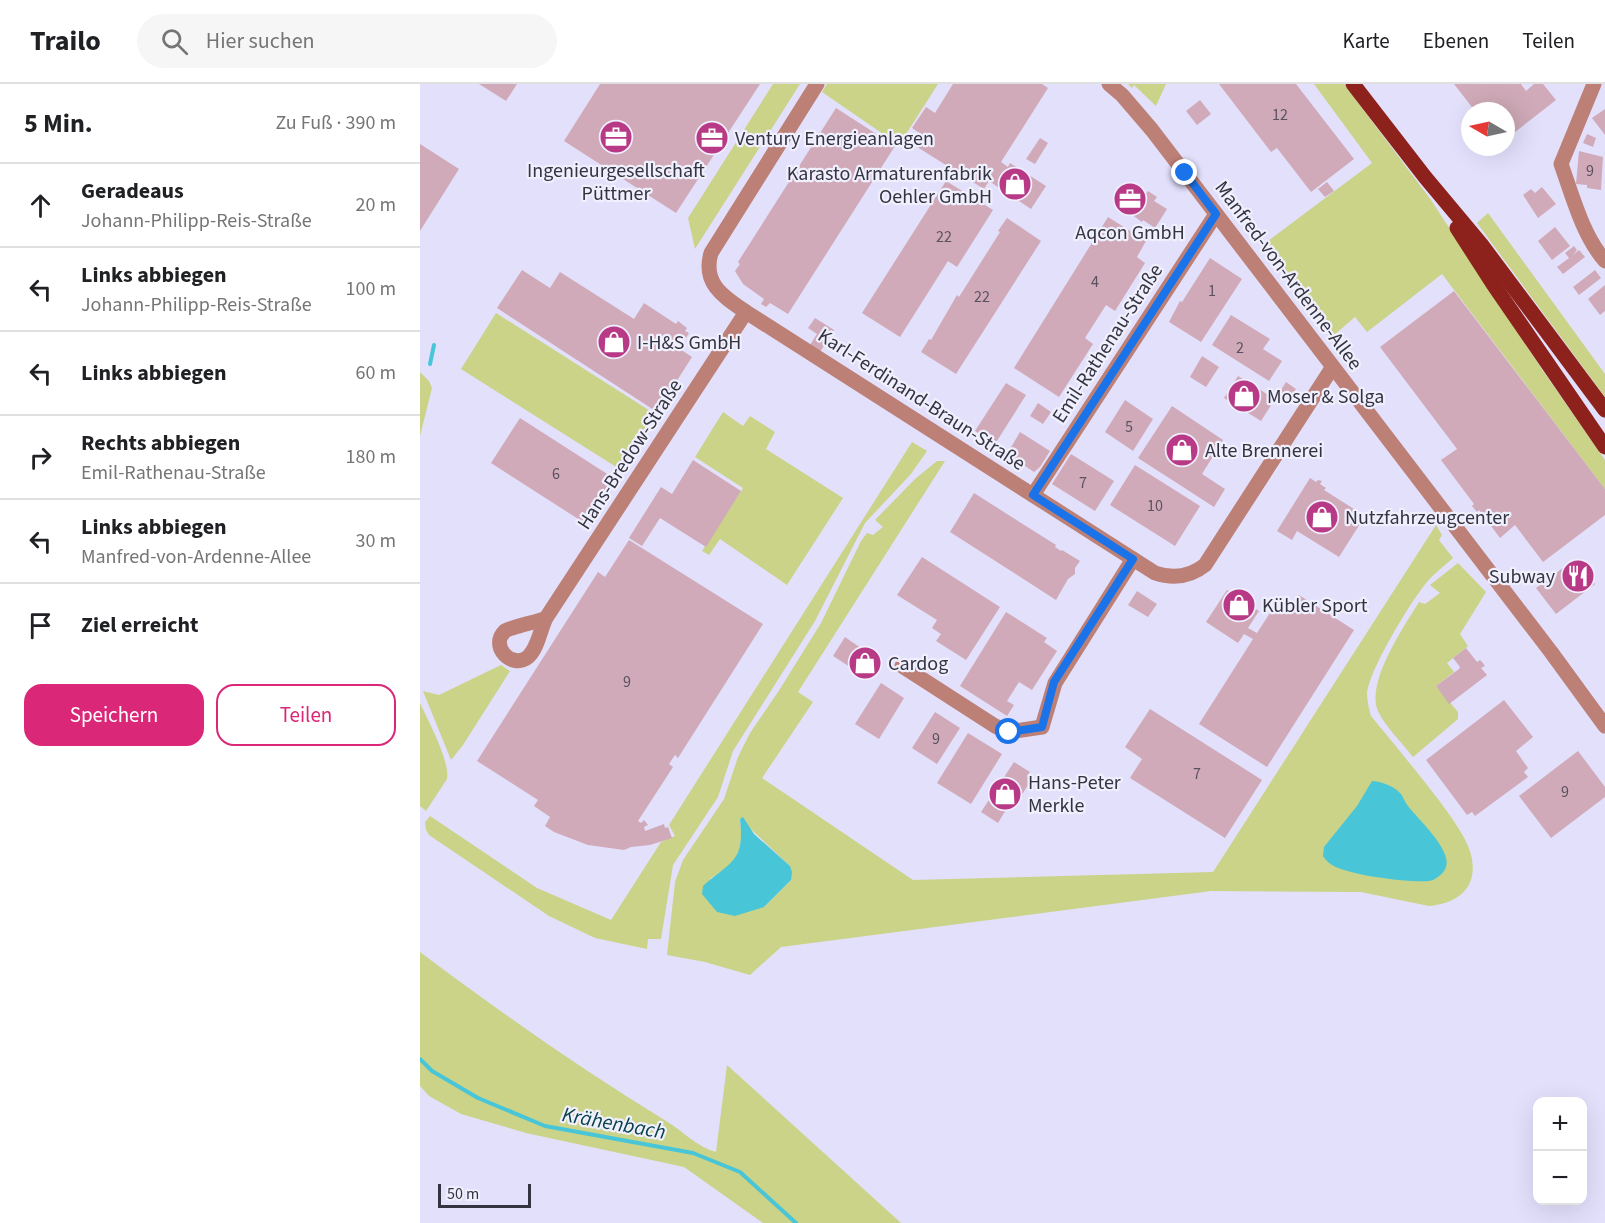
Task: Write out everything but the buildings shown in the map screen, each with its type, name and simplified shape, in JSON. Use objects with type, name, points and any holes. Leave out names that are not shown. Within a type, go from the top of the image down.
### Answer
[{"type":"main road","points":[[1353,84],[1425,177],[1481,244],[1605,410]]},
{"type":"main road","points":[[1425,177],[1493,284],[1605,447]]},
{"type":"street","name":"Karl-Ferdinand-Braun-Straße","points":[[817,84],[711,253],[708,272],[714,285],[746,312],[1155,573],[1165,576],[1184,575],[1199,570],[1205,565],[1332,368]]},
{"type":"street","name":"Manfred-von-Ardenne-Allee","points":[[1109,84],[1122,95],[1152,130],[1511,599],[1605,726]]},
{"type":"street","points":[[1594,84],[1561,164],[1579,214],[1597,252],[1605,261]]},
{"type":"street","name":"Emil-Rathenau-Straße","points":[[1033,495],[1216,214]]},
{"type":"street","name":"Hans-Bredow-Straße","points":[[546,618],[746,312]]},
{"type":"street","points":[[902,666],[995,726],[1009,732],[1042,727],[1054,682],[1133,559]]},
{"type":"green space","points":[[773,84],[800,84],[695,249],[688,218]]},
{"type":"green space","points":[[827,84],[938,84],[899,145],[822,92]]},
{"type":"green space","points":[[1128,84],[1166,84],[1156,106],[1134,85],[1132,88]]},
{"type":"green space","points":[[1314,84],[1344,84],[1431,200],[1541,368],[1605,460],[1605,489],[1442,274],[1367,332],[1355,317],[1334,335],[1264,244],[1372,163]]},
{"type":"green space","points":[[1488,213],[1605,374],[1605,397],[1477,223]]},
{"type":"green space","points":[[496,313],[655,414],[621,470],[461,369]]},
{"type":"green space","points":[[420,372],[432,388],[420,436]]},
{"type":"green space","points":[[723,412],[743,426],[750,416],[775,432],[766,449],[843,498],[787,585],[720,539],[709,555],[702,551],[743,488],[695,457]]},
{"type":"green space","points":[[912,442],[927,451],[911,474],[865,523],[815,621],[733,751],[718,797],[673,865],[661,939],[648,939],[647,949],[595,938],[549,916],[429,835],[425,822],[430,816],[537,888],[611,920],[661,842],[675,836],[669,825]]},
{"type":"green space","points":[[937,461],[945,461],[798,692],[813,702],[762,778],[913,880],[1213,872],[1436,525],[1442,535],[1439,540],[1453,558],[1426,583],[1408,609],[1375,669],[1367,696],[1371,716],[1441,803],[1464,838],[1472,863],[1470,882],[1466,890],[1451,901],[1429,906],[1361,892],[1211,891],[781,947],[750,975],[705,962],[667,955],[675,882],[683,860],[724,799],[738,757],[750,733],[821,623],[861,541],[867,533],[873,535],[883,527],[875,520],[915,479]],"holes":[[[740,819],[790,866],[791,880],[764,907],[710,879],[727,867],[737,855],[741,840]]]},
{"type":"green space","points":[[1458,563],[1486,592],[1460,634],[1468,646],[1447,663],[1454,672],[1436,686],[1458,712],[1458,719],[1413,757],[1379,713],[1376,701],[1377,687],[1388,656],[1419,602],[1425,604],[1440,593],[1430,585]]},
{"type":"green space","points":[[501,665],[510,671],[451,760],[423,691],[439,695]]},
{"type":"green space","points":[[420,703],[438,741],[447,771],[447,779],[426,811],[420,806]]},
{"type":"green space","points":[[420,952],[572,1060],[696,1143],[716,1152],[727,1065],[901,1223],[763,1223],[684,1167],[526,1133],[461,1114],[429,1096],[420,1086]]},
{"type":"water","points":[[1372,781],[1388,785],[1398,791],[1439,844],[1444,852],[1446,867],[1436,878],[1429,881],[1407,881],[1377,877],[1337,867],[1323,856],[1324,847],[1357,806]]},
{"type":"water","points":[[743,817],[754,834],[790,866],[792,872],[791,880],[764,907],[735,916],[717,912],[702,894],[703,886],[728,865],[738,853],[741,833],[740,819]]},
{"type":"waterway","points":[[430,364],[434,345]]},
{"type":"waterway","name":"Krähenbach","points":[[420,1059],[432,1071],[478,1098],[545,1126],[693,1153],[740,1172],[796,1223]]},
{"type":"place","name":"Ingenieurgesellschaft Püttmer","points":[[616,137]]},
{"type":"place","name":"Ventury Energieanlagen","points":[[712,138]]},
{"type":"place","name":"Karasto Armaturenfabrik Oehler GmbH","points":[[1015,184]]},
{"type":"place","name":"Aqcon GmbH","points":[[1130,199]]},
{"type":"place","name":"I-H&S GmbH","points":[[614,342]]},
{"type":"place","name":"Moser & Solga","points":[[1244,396]]},
{"type":"place","name":"Alte Brennerei","points":[[1182,450]]},
{"type":"place","name":"Nutzfahrzeugcenter","points":[[1322,517]]},
{"type":"place","name":"Subway","points":[[1578,576]]},
{"type":"place","name":"Kübler Sport","points":[[1239,605]]},
{"type":"place","name":"Cardog","points":[[865,663]]},
{"type":"place","name":"Hans-Peter Merkle","points":[[1005,794]]},
{"type":"route","points":[[1009,732],[1042,727],[1054,682],[1133,559],[1033,495],[1216,214],[1185,173]]}]
